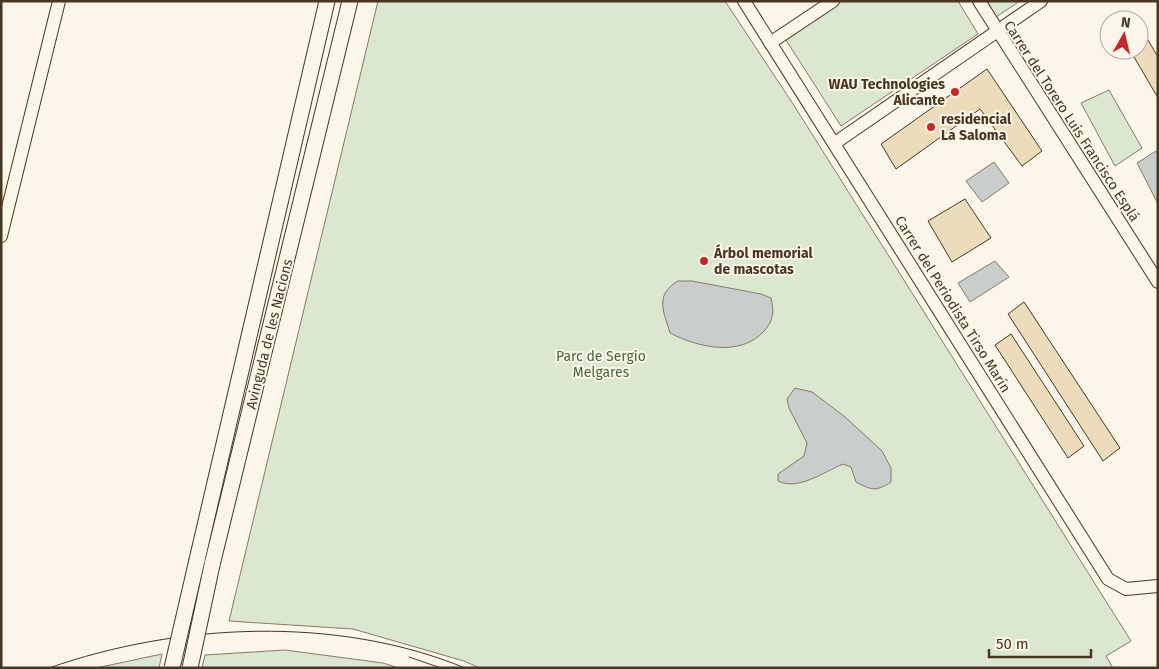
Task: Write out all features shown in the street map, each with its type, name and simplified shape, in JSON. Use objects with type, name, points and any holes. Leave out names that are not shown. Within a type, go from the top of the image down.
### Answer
[{"type":"street","points":[[1,236],[59,1]]},
{"type":"street","name":"Avinguda de les Nacions","points":[[172,668],[327,1]]},
{"type":"street","name":"Avinguda de les Nacions","points":[[190,668],[212,565],[350,1]]},
{"type":"street","name":"Carrer del Periodista Tirso Marín","points":[[744,1],[1108,579],[1126,589],[1158,586]]},
{"type":"street","points":[[770,43],[833,1]]},
{"type":"street","name":"Carrer del Torero Luis Francisco Esplá","points":[[979,1],[1158,282]]},
{"type":"street","points":[[835,143],[1041,1]]},
{"type":"green space","name":"Parc de Sergio Melgares","points":[[378,1],[725,1],[795,107],[1131,641],[1106,656],[1113,668],[480,668],[464,661],[353,629],[229,621]]},
{"type":"green space","points":[[842,1],[958,1],[978,34],[841,126],[786,40]]},
{"type":"green space","points":[[987,1],[1020,1],[996,17]]},
{"type":"green space","points":[[1109,90],[1142,148],[1115,166],[1081,103]]},
{"type":"green space","points":[[285,650],[383,663],[399,668],[202,668],[205,655]]},
{"type":"green space","points":[[162,654],[159,668],[96,668]]},
{"type":"shaded area","points":[[1156,151],[1158,155],[1158,204],[1137,163]]},
{"type":"shaded area","points":[[994,162],[1009,183],[982,202],[966,181]]},
{"type":"shaded area","points":[[995,261],[1009,277],[970,302],[958,283]]},
{"type":"shaded area","points":[[678,281],[692,281],[761,294],[771,298],[773,311],[770,323],[755,339],[732,347],[706,346],[670,333],[664,311],[663,298],[671,286]]},
{"type":"shaded area","points":[[795,388],[812,392],[845,417],[882,451],[891,468],[891,482],[877,489],[866,487],[856,482],[851,467],[843,464],[802,482],[794,484],[778,481],[778,474],[804,456],[807,443],[789,408],[787,399]]},
{"type":"building","points":[[1149,42],[1158,57],[1158,98],[1136,60],[1149,60]]},
{"type":"building","name":"residencial La Saloma","points":[[987,69],[1042,151],[1022,166],[980,109],[896,169],[881,144]]},
{"type":"building","points":[[965,199],[991,238],[952,262],[928,221]]},
{"type":"building","points":[[1024,302],[1120,448],[1103,461],[1008,314]]},
{"type":"building","points":[[1011,334],[1084,446],[1068,458],[995,345]]},
{"type":"tram line","points":[[49,668],[98,653],[150,642],[203,634],[257,631],[311,633],[364,639],[416,651],[465,668]]},
{"type":"tram line","points":[[409,657],[441,668]]},
{"type":"place","name":"WAU Technologies Alicante","points":[[955,92]]},
{"type":"place","name":"residencial La Saloma","points":[[931,127]]},
{"type":"place","name":"Árbol memorial de mascotas","points":[[704,261]]}]
